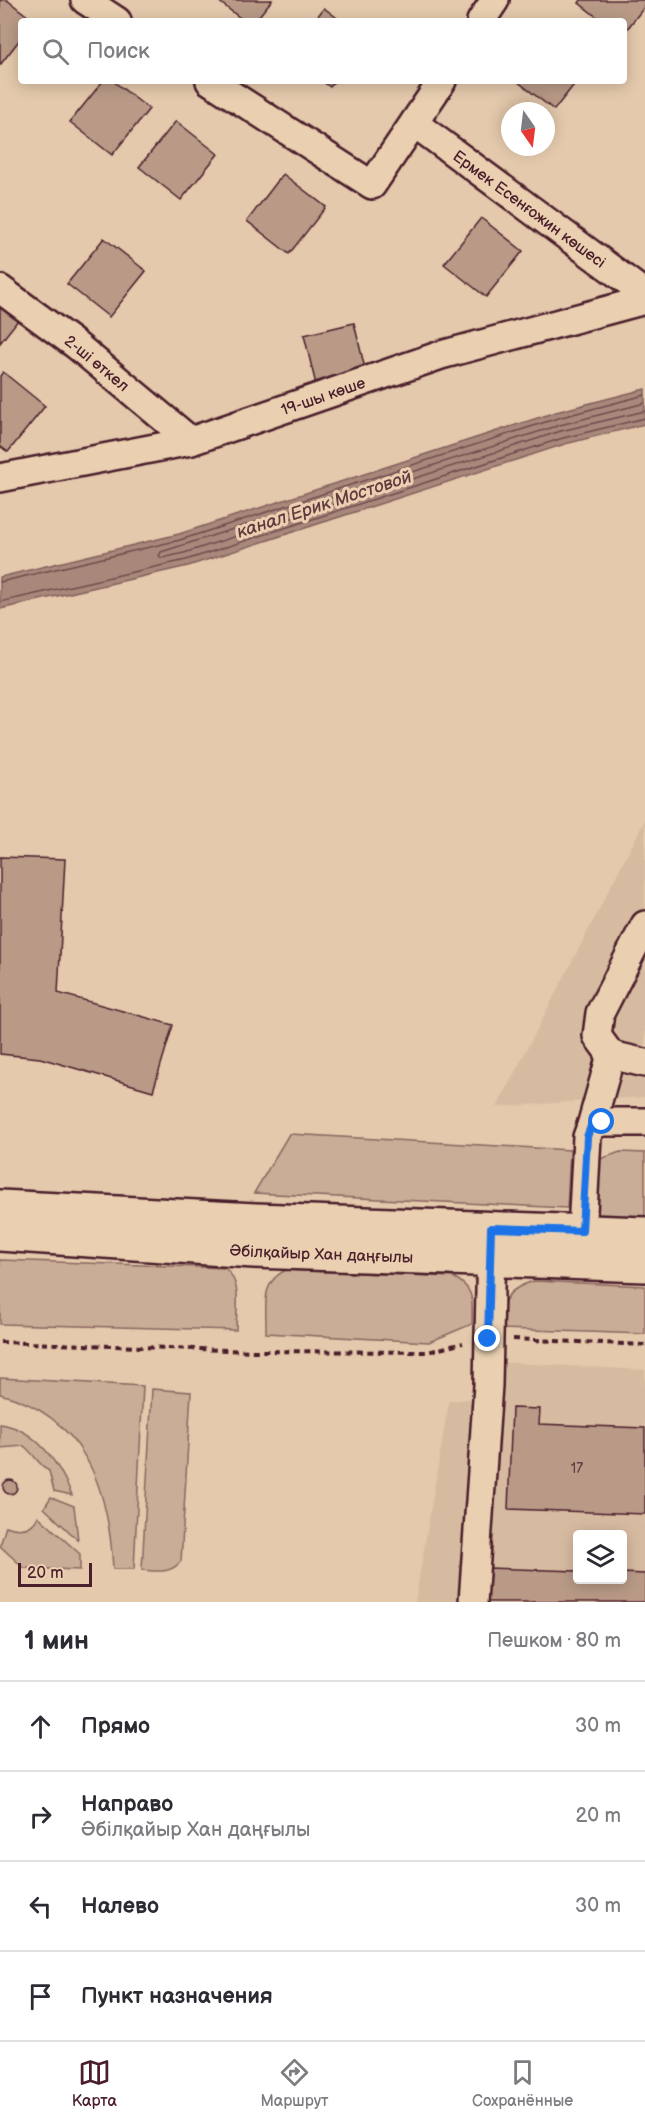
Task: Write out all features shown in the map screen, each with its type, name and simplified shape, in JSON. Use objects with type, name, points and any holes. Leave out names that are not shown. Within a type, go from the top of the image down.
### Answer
[{"type":"main road","name":"Әбілқайыр Хан даңғылы","points":[[0,1207],[255,1235]]},
{"type":"main road","name":"Әбілқайыр Хан даңғылы","points":[[491,1243],[582,1231],[645,1234]]},
{"type":"main road","name":"Әбілқайыр Хан даңғылы","points":[[0,1234],[255,1235],[491,1243],[645,1265]]},
{"type":"street","points":[[85,0],[112,18]]},
{"type":"street","points":[[483,18],[495,0]]},
{"type":"street","points":[[215,84],[372,186],[440,84]]},
{"type":"street","name":"Ермек Есенғожин көшесі","points":[[414,123],[645,294]]},
{"type":"street","name":"2-шi өткел","points":[[0,289],[76,345],[191,441]]},
{"type":"street","name":"19-шы көше","points":[[0,478],[191,441],[441,355],[645,300]]},
{"type":"street","points":[[645,925],[600,1013],[597,1036],[611,1055],[645,1063]]},
{"type":"street","points":[[582,1231],[587,1137],[611,1055]]},
{"type":"street","points":[[591,1126],[602,1122],[645,1122]]},
{"type":"street","points":[[473,1602],[488,1384],[491,1243]]},
{"type":"path","points":[[509,1339],[645,1345]]},
{"type":"path","points":[[0,1342],[241,1351],[358,1352],[428,1352],[468,1342]]},
{"type":"shaded area","points":[[645,820],[645,1097],[497,1107]]},
{"type":"shaded area","points":[[289,1134],[570,1150],[567,1208],[254,1193]]},
{"type":"shaded area","points":[[620,1152],[645,1153],[645,1217],[589,1214],[592,1162]]},
{"type":"shaded area","points":[[0,1260],[225,1268],[231,1274],[236,1289],[236,1330],[0,1324]]},
{"type":"shaded area","points":[[286,1270],[453,1277],[469,1291],[472,1302],[472,1324],[429,1342],[266,1333],[268,1289],[277,1275]]},
{"type":"shaded area","points":[[534,1281],[645,1286],[645,1334],[500,1329],[507,1297],[517,1288]]},
{"type":"shaded area","points":[[478,1361],[645,1370],[645,1602],[415,1602],[449,1401],[476,1398]]},
{"type":"shaded area","points":[[0,1378],[143,1386],[134,1569],[113,1569],[106,1511],[98,1484],[87,1460],[72,1438],[53,1419],[29,1405],[0,1394]]},
{"type":"shaded area","points":[[152,1389],[191,1392],[181,1561],[173,1568],[158,1571],[142,1570]]},
{"type":"shaded area","points":[[0,1424],[13,1427],[36,1440],[53,1460],[72,1495],[54,1491],[49,1471],[24,1446],[0,1448]]},
{"type":"shaded area","points":[[51,1497],[74,1506],[78,1540],[44,1508]]},
{"type":"shaded area","points":[[38,1516],[80,1554],[80,1570],[24,1568],[0,1546],[6,1526],[16,1529],[29,1527]]},
{"type":"water","name":"канал Ерик Мостовой","points":[[645,389],[645,424],[565,444],[188,566],[0,609],[0,577],[179,534],[556,412]]},
{"type":"building","points":[[0,0],[7,0],[30,18],[18,18],[18,42],[0,65]]},
{"type":"building","points":[[217,0],[272,0],[257,18],[240,18]]},
{"type":"building","points":[[581,0],[645,0],[645,6],[627,29],[627,18],[598,18],[579,3]]},
{"type":"building","points":[[324,8],[337,18],[316,18]]},
{"type":"building","points":[[101,84],[117,84],[149,109],[112,155],[70,122]]},
{"type":"building","points":[[521,84],[575,84],[555,109],[555,102],[544,102]]},
{"type":"building","points":[[176,121],[218,154],[181,200],[139,167]]},
{"type":"building","points":[[283,174],[326,207],[289,254],[247,221]]},
{"type":"building","points":[[481,218],[523,251],[486,297],[444,264]]},
{"type":"building","points":[[104,238],[146,271],[109,317],[67,284]]},
{"type":"building","points":[[0,305],[19,319],[0,343]]},
{"type":"building","points":[[354,323],[367,377],[317,389],[304,335]]},
{"type":"building","points":[[3,372],[45,406],[8,452],[0,446],[0,376]]},
{"type":"building","points":[[0,857],[65,859],[58,993],[173,1025],[153,1091],[40,1058],[0,1054]]},
{"type":"building","points":[[512,1408],[540,1409],[539,1424],[645,1428],[645,1514],[508,1509]]},
{"type":"building","points":[[10,1480],[15,1482],[17,1487],[15,1492],[10,1494],[5,1492],[3,1487],[5,1482]]},
{"type":"building","points":[[488,1568],[573,1571],[573,1584],[627,1584],[627,1573],[645,1574],[645,1602],[487,1602]]},
{"type":"route","points":[[488,1339],[491,1228],[582,1231],[587,1137],[591,1126],[602,1122]]}]
